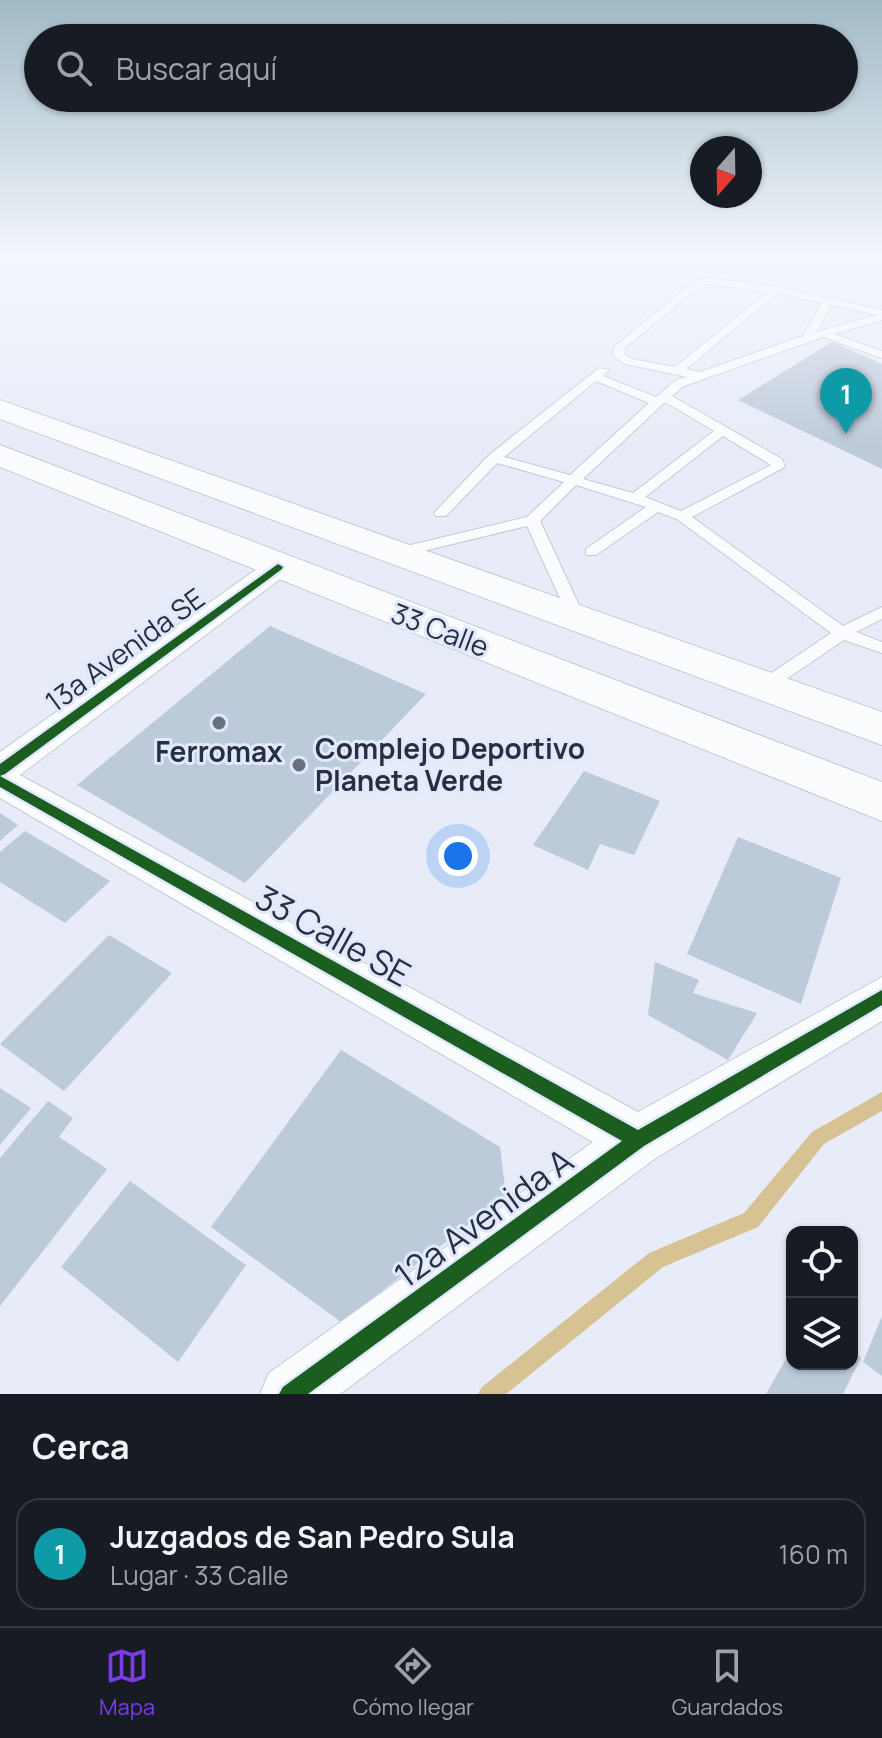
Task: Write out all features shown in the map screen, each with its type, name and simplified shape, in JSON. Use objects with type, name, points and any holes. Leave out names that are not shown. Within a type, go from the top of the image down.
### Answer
[{"type":"main road","name":"33 Calle","points":[[0,409],[882,729]]},
{"type":"main road","name":"33 Calle","points":[[0,455],[278,567],[882,802]]},
{"type":"street","name":"13a Avenida SE","points":[[0,771],[278,567]]},
{"type":"street","name":"33 Calle SE","points":[[0,781],[638,1140]]},
{"type":"street","name":"12a Avenida A","points":[[290,1394],[638,1140],[882,997]]},
{"type":"lane","points":[[653,320],[620,347],[619,356],[629,362],[699,376]]},
{"type":"lane","points":[[676,372],[739,320]]},
{"type":"lane","points":[[807,338],[817,320]]},
{"type":"lane","points":[[399,552],[532,520],[660,399],[699,376],[867,320]]},
{"type":"lane","points":[[825,334],[882,355]]},
{"type":"lane","points":[[441,513],[494,458],[599,373],[724,429],[777,462],[778,467],[682,516]]},
{"type":"lane","points":[[635,498],[724,429]]},
{"type":"lane","points":[[494,458],[635,498],[682,516],[842,633],[882,648]]},
{"type":"lane","points":[[591,552],[657,506]]},
{"type":"lane","points":[[532,520],[577,618]]},
{"type":"lane","points":[[764,686],[842,633],[882,612]]},
{"type":"building","points":[[832,342],[882,364],[882,469],[738,400]]},
{"type":"building","points":[[270,626],[426,694],[245,883],[77,785]]},
{"type":"building","points":[[584,771],[660,801],[634,855],[600,844],[588,870],[533,845]]},
{"type":"building","points":[[0,813],[18,825],[0,841]]},
{"type":"building","points":[[25,831],[110,881],[65,923],[0,882],[0,852]]},
{"type":"building","points":[[738,837],[841,878],[801,1004],[687,954]]},
{"type":"building","points":[[109,935],[172,973],[64,1091],[0,1044]]},
{"type":"building","points":[[655,962],[699,980],[693,993],[757,1013],[728,1060],[648,1015]]},
{"type":"building","points":[[341,1050],[500,1147],[506,1196],[341,1322],[211,1227]]},
{"type":"building","points":[[0,1088],[31,1108],[0,1145]]},
{"type":"building","points":[[48,1101],[73,1118],[59,1137],[107,1169],[0,1306],[0,1158]]},
{"type":"building","points":[[130,1181],[246,1265],[178,1362],[61,1267]]},
{"type":"building","points":[[882,1316],[882,1376],[863,1362]]},
{"type":"building","points":[[786,1359],[786,1370],[855,1370],[843,1394],[766,1394]]},
{"type":"waterway","points":[[489,1394],[656,1260],[751,1220],[818,1138],[882,1101]]},
{"type":"cycle path","points":[[0,771],[278,567]]},
{"type":"cycle path","points":[[0,781],[638,1140]]},
{"type":"cycle path","points":[[290,1394],[638,1140],[882,997]]},
{"type":"place","name":"Juzgados de San Pedro Sula","points":[[846,434]]},
{"type":"place","name":"Ferromax","points":[[219,723]]},
{"type":"place","name":"Complejo Deportivo Planeta Verde","points":[[299,765]]}]
